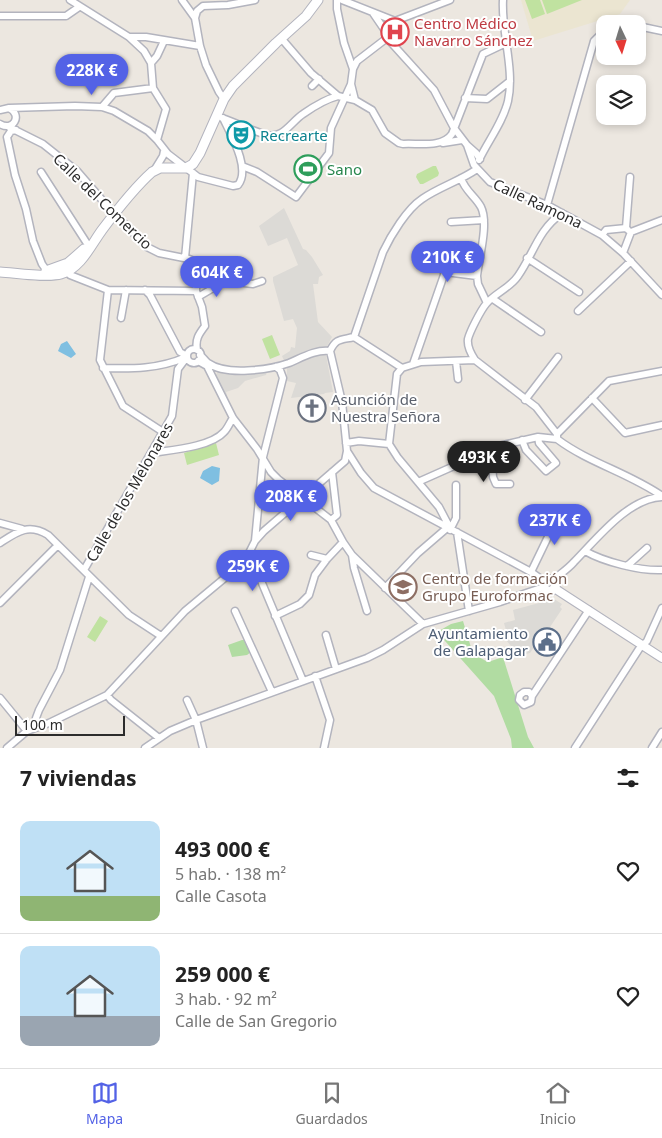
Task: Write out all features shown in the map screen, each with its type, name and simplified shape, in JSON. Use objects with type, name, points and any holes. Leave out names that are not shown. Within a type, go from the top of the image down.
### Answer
[{"type":"main road","points":[[0,272],[58,274],[67,271],[84,256],[114,214],[154,170],[165,168],[190,170],[220,117],[224,100],[233,86],[306,16],[318,0]]},
{"type":"main road","points":[[46,273],[68,263],[100,232]]},
{"type":"street","points":[[69,0],[129,37],[144,51],[151,63],[153,88],[166,109],[157,140]]},
{"type":"street","points":[[66,16],[69,0]]},
{"type":"street","points":[[182,0],[195,18]]},
{"type":"street","points":[[224,100],[206,65],[200,46],[195,18],[197,10],[203,6],[228,5],[256,0]]},
{"type":"street","points":[[336,0],[344,43],[354,70]]},
{"type":"street","points":[[342,0],[395,20],[450,0]]},
{"type":"street","points":[[354,337],[384,252],[392,236],[407,214],[422,198],[477,169],[480,159],[505,110],[510,81],[502,0]]},
{"type":"street","points":[[0,16],[66,16],[80,7]]},
{"type":"street","points":[[374,12],[386,32],[387,38],[434,90],[477,169]]},
{"type":"street","points":[[646,28],[662,31]]},
{"type":"street","points":[[129,37],[146,37],[200,46]]},
{"type":"street","points":[[281,38],[311,73],[341,96],[355,100],[372,110],[385,132],[399,143],[464,143],[480,159]]},
{"type":"street","points":[[355,100],[351,84],[357,61],[387,38]]},
{"type":"street","points":[[151,63],[157,56],[164,40]]},
{"type":"street","points":[[547,205],[596,40]]},
{"type":"street","points":[[442,143],[448,139],[454,128],[483,54],[506,43]]},
{"type":"street","points":[[312,86],[319,79]]},
{"type":"street","points":[[465,98],[487,99],[510,81]]},
{"type":"street","points":[[242,166],[257,172],[296,197],[329,153],[331,128],[341,96],[351,84]]},
{"type":"street","points":[[102,107],[114,93],[153,88]]},
{"type":"street","points":[[220,117],[267,135],[276,135],[286,130],[302,115],[329,98],[341,96]]},
{"type":"street","points":[[3,109],[75,106],[102,107],[127,117],[148,131],[164,151],[204,179],[233,186],[238,185],[242,177],[242,166],[220,117]]},
{"type":"street","points":[[3,109],[14,111],[16,117],[7,137],[33,241],[46,273]]},
{"type":"street","name":"Calle del Comercio","points":[[0,124],[43,144],[77,171],[114,214],[147,247],[159,253],[185,258],[218,271],[225,281]]},
{"type":"street","points":[[154,170],[164,151]]},
{"type":"street","name":"Calle Ramona","points":[[477,169],[490,182],[547,205],[602,235],[623,253],[662,295]]},
{"type":"street","points":[[185,258],[190,170]]},
{"type":"street","points":[[41,172],[88,245]]},
{"type":"street","points":[[623,253],[629,230],[630,177]]},
{"type":"street","points":[[461,178],[464,187],[479,202],[484,213],[476,276],[487,304]]},
{"type":"street","points":[[562,213],[550,221],[513,282],[487,304],[468,339],[471,354],[475,360],[536,407],[557,436],[571,450],[626,475],[649,487],[662,497]]},
{"type":"street","points":[[451,222],[484,220]]},
{"type":"street","points":[[602,235],[606,230],[629,230],[662,220]]},
{"type":"street","points":[[81,252],[68,267],[67,271],[70,275],[108,290],[145,290],[197,294],[225,281],[253,284],[262,281]]},
{"type":"street","points":[[528,258],[579,292]]},
{"type":"street","points":[[578,311],[631,261]]},
{"type":"street","points":[[432,262],[445,272],[476,276]]},
{"type":"street","points":[[197,263],[197,294],[202,307],[205,326],[197,338],[198,355],[213,376],[233,418],[263,457],[271,472],[331,520],[342,542],[352,555],[423,624]]},
{"type":"street","points":[[413,364],[445,272]]},
{"type":"street","points":[[108,290],[100,360],[103,368],[123,406],[163,432]]},
{"type":"street","points":[[121,318],[126,290]]},
{"type":"street","points":[[145,290],[150,295],[180,352],[187,356],[191,362],[198,355]]},
{"type":"street","points":[[493,298],[541,332]]},
{"type":"street","points":[[7,748],[28,731],[107,694],[191,604],[234,572],[247,557],[255,541],[264,531],[345,461],[347,451],[342,402],[330,351],[333,343],[338,340],[354,337],[402,368]]},
{"type":"street","points":[[103,368],[139,369],[174,362],[187,356],[188,352],[192,350],[208,363],[220,368],[256,371],[276,367],[321,350],[330,351]]},
{"type":"street","name":"Calle de los Melonares","points":[[84,570],[172,416],[178,369],[187,356]]},
{"type":"street","points":[[525,400],[558,357]]},
{"type":"street","points":[[469,611],[451,530],[439,507],[398,458],[389,444],[397,374],[402,368],[413,364],[475,360]]},
{"type":"street","points":[[456,361],[458,379]]},
{"type":"street","points":[[255,541],[264,449],[283,378],[280,370],[276,367]]},
{"type":"street","points":[[213,376],[220,368]]},
{"type":"street","points":[[418,482],[491,450],[522,440],[557,436],[610,381],[662,371]]},
{"type":"street","points":[[592,398],[625,433],[662,426]]},
{"type":"street","points":[[152,453],[214,439],[224,433],[233,418]]},
{"type":"street","points":[[522,440],[526,450],[546,471],[556,463],[539,444],[540,437],[549,424]]},
{"type":"street","points":[[346,443],[359,441],[389,444]]},
{"type":"street","points":[[491,450],[493,477],[496,484],[510,484]]},
{"type":"street","points":[[347,451],[364,477],[374,488],[531,572],[662,658]]},
{"type":"street","points":[[331,520],[337,515],[332,472]]},
{"type":"street","points":[[385,588],[418,553],[451,530],[456,518],[456,485]]},
{"type":"street","points":[[145,748],[159,738],[196,720],[376,654],[423,624],[469,611],[549,584],[572,564],[606,527],[632,508],[649,499],[662,497]]},
{"type":"street","points":[[531,572],[560,512]]},
{"type":"street","points":[[0,524],[44,532],[129,615],[161,636]]},
{"type":"street","points":[[0,543],[22,529]]},
{"type":"street","points":[[275,616],[300,604],[310,595],[315,575],[342,542]]},
{"type":"street","points":[[0,603],[58,545]]},
{"type":"street","points":[[627,566],[647,548]]},
{"type":"street","points":[[585,550],[592,555],[627,566],[647,570],[662,570]]},
{"type":"street","points":[[311,555],[327,559]]},
{"type":"street","points":[[352,555],[367,611]]},
{"type":"street","points":[[247,557],[254,564],[303,681]]},
{"type":"street","name":"Calle de los Melonares","points":[[36,727],[36,718],[39,710],[60,670],[89,577]]},
{"type":"street","points":[[575,748],[647,641],[662,608]]},
{"type":"street","points":[[532,696],[589,610]]},
{"type":"street","points":[[235,611],[272,692]]},
{"type":"street","points":[[326,635],[336,669]]},
{"type":"street","points":[[315,676],[330,720],[324,748]]},
{"type":"street","points":[[107,694],[111,700],[159,738]]},
{"type":"street","points":[[0,698],[28,731]]},
{"type":"street","points":[[187,700],[196,720],[204,748]]},
{"type":"street","points":[[652,748],[662,732]]},
{"type":"shaded area","points":[[521,0],[630,0],[620,14],[596,15],[596,21],[533,41]]},
{"type":"shaded area","points":[[284,208],[303,249],[312,257],[323,275],[319,277],[318,284],[313,284],[318,322],[332,337],[325,350],[333,392],[291,398],[296,383],[287,381],[287,367],[282,356],[290,351],[291,347],[295,348],[297,328],[293,319],[284,321],[273,277],[298,265],[287,238],[268,246],[259,226]]},
{"type":"shaded area","points":[[268,368],[266,375],[245,381],[238,388],[226,392],[229,402],[222,404],[211,381],[220,369]]},
{"type":"shaded area","points":[[554,599],[562,604],[560,607],[562,609],[536,648],[534,647],[530,653],[514,657],[511,646],[506,640],[507,634],[504,623],[515,620],[513,610]]},
{"type":"green space","points":[[525,0],[540,0],[545,14],[532,19]]},
{"type":"green space","points":[[542,0],[582,0],[547,14]]},
{"type":"green space","points":[[436,166],[439,173],[438,176],[420,184],[416,177],[417,174]]},
{"type":"green space","points":[[272,335],[280,355],[270,359],[262,339]]},
{"type":"green space","points":[[216,443],[219,455],[187,465],[184,453]]},
{"type":"green space","points":[[100,616],[108,621],[95,642],[87,637]]},
{"type":"green space","points":[[463,621],[473,654],[488,662],[503,657],[528,737],[534,748],[512,748],[511,739],[494,696],[437,632],[451,624]]},
{"type":"green space","points":[[245,640],[251,652],[247,655],[232,657],[228,645]]},
{"type":"water","points":[[67,341],[76,354],[71,358],[58,351],[61,344]]},
{"type":"water","points":[[212,466],[220,468],[219,481],[212,485],[200,478],[203,471]]},
{"type":"place","name":"Centro Médico Navarro Sánchez","points":[[395,32]]},
{"type":"place","name":"Recrearte","points":[[241,135]]},
{"type":"place","name":"Sano","points":[[308,169]]},
{"type":"place","name":"Asunción de Nuestra Señora","points":[[312,408]]},
{"type":"place","name":"Centro de formación Grupo Euroformac","points":[[403,587]]},
{"type":"place","name":"Ayuntamiento de Galapagar","points":[[547,642]]}]
